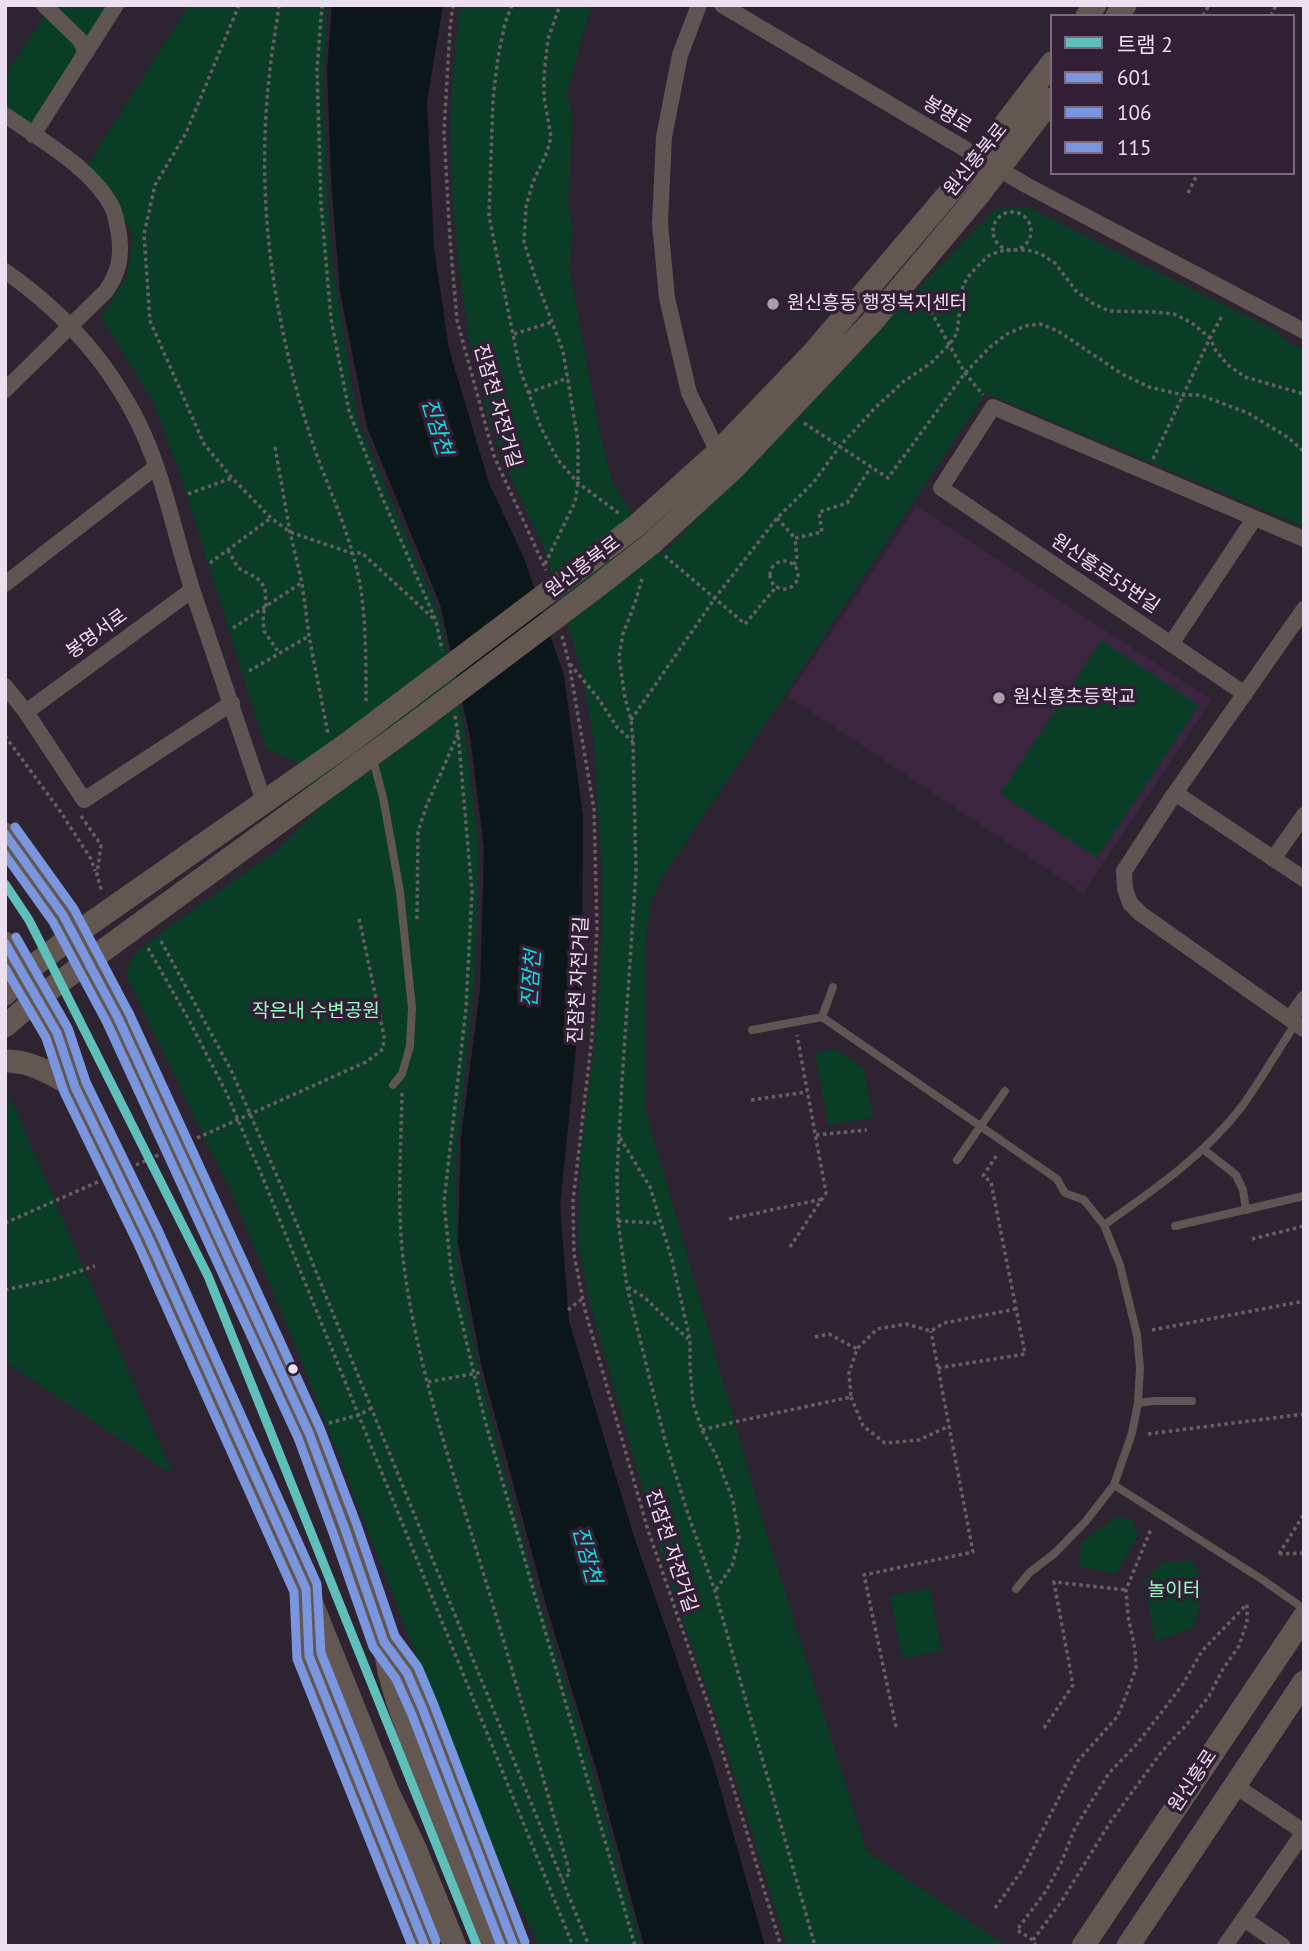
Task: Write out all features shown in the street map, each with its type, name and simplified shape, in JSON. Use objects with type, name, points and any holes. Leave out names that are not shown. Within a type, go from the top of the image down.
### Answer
[{"type":"street","points":[[44,5],[80,40],[86,53]]},
{"type":"street","points":[[33,135],[116,5]]},
{"type":"street","points":[[699,5],[680,54],[664,137],[660,223],[667,298],[689,393],[718,452]]},
{"type":"street","name":"봉명로","points":[[722,5],[988,163],[1304,331]]},
{"type":"street","name":"원신흥북로","points":[[5,1026],[38,998],[414,724],[595,588],[650,544],[734,468],[871,323],[988,163],[1050,65]]},
{"type":"street","name":"원신흥북로","points":[[5,994],[24,973],[74,935],[404,701],[636,526],[718,452],[988,163],[1050,101]]},
{"type":"street","points":[[5,115],[78,166],[93,181],[114,210],[120,242],[116,276],[106,291],[5,390]]},
{"type":"street","points":[[5,271],[71,327],[97,354],[144,435],[192,590],[264,802]]},
{"type":"street","points":[[993,407],[1304,539]]},
{"type":"street","name":"원신흥로55번길","points":[[993,407],[941,488],[1245,694]]},
{"type":"street","points":[[5,584],[156,467]]},
{"type":"street","points":[[1171,644],[1254,519]]},
{"type":"street","name":"봉명서로","points":[[26,712],[192,590]]},
{"type":"street","points":[[1304,609],[1175,793],[1124,871],[1125,889],[1130,903],[1141,915],[1297,1024],[1304,999]]},
{"type":"street","points":[[5,686],[26,712],[84,800],[232,703]]},
{"type":"street","points":[[1175,793],[1304,879]]},
{"type":"street","points":[[1273,859],[1304,815]]},
{"type":"street","points":[[5,834],[63,915],[89,961],[135,1054],[309,1433],[384,1642],[397,1700],[486,1946]]},
{"type":"street","points":[[5,943],[57,1033],[75,1087],[148,1237],[306,1589],[387,1790],[415,1848],[456,1946]]},
{"type":"street","points":[[5,1061],[15,1060],[43,1069],[75,1087]]},
{"type":"street","points":[[306,1589],[309,1656],[425,1946]]},
{"type":"street","name":"원신흥로","points":[[1083,1946],[1304,1617]]},
{"type":"street","points":[[384,1642],[407,1673],[423,1710],[514,1946]]},
{"type":"street","name":"원신흥로","points":[[1128,1946],[1304,1682]]},
{"type":"street","points":[[1225,1946],[1304,1832],[1234,1785]]},
{"type":"street","points":[[1244,1919],[1283,1946]]},
{"type":"lane","points":[[372,754],[383,797],[400,892],[412,1008],[410,1046],[402,1074],[393,1085]]},
{"type":"lane","points":[[822,1017],[833,987]]},
{"type":"lane","points":[[752,1030],[822,1017],[1057,1179],[1065,1193],[1084,1200],[1104,1225],[1120,1265],[1137,1335],[1140,1368],[1138,1403],[1125,1457],[1114,1485],[1086,1521],[1055,1553],[1029,1573],[1016,1589]]},
{"type":"lane","points":[[1104,1225],[1153,1191],[1203,1149],[1241,1106],[1297,1024]]},
{"type":"lane","points":[[957,1160],[1005,1091]]},
{"type":"lane","points":[[1203,1149],[1236,1175],[1246,1210]]},
{"type":"lane","points":[[1175,1226],[1304,1196]]},
{"type":"lane","points":[[1138,1403],[1192,1401]]},
{"type":"lane","points":[[1114,1485],[1304,1609]]},
{"type":"path","points":[[239,5],[186,133],[155,185],[144,234],[150,321],[204,444],[232,478],[271,518],[290,532],[351,553],[362,553],[436,621]]},
{"type":"path","points":[[279,5],[269,79],[266,129],[266,204],[273,272],[282,326],[299,396],[319,461],[346,530],[361,590],[366,701]]},
{"type":"path","points":[[323,5],[317,69],[321,203],[331,319],[349,411],[383,499],[436,621],[443,658]]},
{"type":"path","name":"진잠천 자전거길","points":[[453,5],[444,132],[457,320],[494,456],[545,564],[548,576]]},
{"type":"path","points":[[512,5],[498,57],[489,216],[520,369],[541,428],[558,460],[578,483],[620,515]]},
{"type":"path","points":[[545,564],[575,502],[578,483],[579,441],[563,351],[524,242],[524,224],[533,182],[551,137],[544,97],[544,75],[548,38],[560,5]]},
{"type":"path","points":[[1188,193],[1197,175]]},
{"type":"path","points":[[1013,212],[1027,219],[1031,235],[1027,243],[1012,250],[997,243],[994,227],[997,219],[1013,212]]},
{"type":"path","points":[[631,720],[715,598],[777,517],[813,483],[840,446],[875,408],[949,345],[957,333],[963,285],[988,256],[1012,250],[1028,250],[1041,254],[1055,263],[1076,291],[1092,303],[1109,311],[1174,314],[1210,338],[1216,351],[1228,365],[1244,377],[1304,394]]},
{"type":"path","points":[[924,299],[965,373],[993,407]]},
{"type":"path","points":[[1145,472],[1222,316]]},
{"type":"path","points":[[514,334],[552,322]]},
{"type":"path","points":[[804,423],[888,478],[965,373],[990,347],[1007,334],[1025,326],[1040,324],[1058,331],[1122,374],[1149,387],[1182,395],[1200,395],[1248,413],[1289,438],[1304,452]]},
{"type":"path","points":[[528,393],[568,378]]},
{"type":"path","points":[[275,447],[330,740]]},
{"type":"path","points":[[795,538],[822,532],[819,512],[847,503],[870,467]]},
{"type":"path","points":[[188,494],[232,478]]},
{"type":"path","points":[[777,517],[795,538],[797,559],[793,565]]},
{"type":"path","points":[[210,563],[271,518]]},
{"type":"path","points":[[228,550],[238,568],[257,578],[265,588],[264,631],[279,653]]},
{"type":"path","points":[[665,556],[745,624],[777,586]]},
{"type":"path","points":[[786,561],[798,572],[797,579],[794,585],[786,589],[777,586],[772,583],[772,567],[786,561]]},
{"type":"path","points":[[643,573],[623,634],[619,657],[633,742],[636,872],[617,1175],[618,1221],[627,1287],[665,1440],[715,1591],[815,1946]]},
{"type":"path","points":[[233,628],[302,583]]},
{"type":"path","name":"진잠천 자전거길","points":[[560,626],[594,809],[597,901],[592,1037],[573,1201],[574,1254],[608,1396],[648,1530],[709,1707],[781,1946]]},
{"type":"path","points":[[249,671],[309,636]]},
{"type":"path","points":[[569,663],[598,698],[617,727],[633,742]]},
{"type":"path","points":[[453,708],[458,733],[472,892],[466,1007],[444,1202],[452,1280],[487,1430],[635,1946]]},
{"type":"path","points":[[417,922],[418,832],[458,733]]},
{"type":"path","points":[[5,736],[58,808],[91,859],[97,875]]},
{"type":"path","points":[[264,1108],[366,1062],[383,1049],[384,1036],[359,918]]},
{"type":"path","points":[[161,941],[231,1070],[245,1102],[330,1302],[589,1946]]},
{"type":"path","points":[[148,948],[190,1022],[231,1104],[260,1171],[573,1946]]},
{"type":"path","points":[[790,1247],[826,1193],[797,1035]]},
{"type":"path","points":[[402,1074],[400,1235],[418,1346],[570,1874],[562,1879]]},
{"type":"path","points":[[751,1100],[808,1092]]},
{"type":"path","points":[[816,1135],[867,1129]]},
{"type":"path","points":[[620,1138],[650,1187],[672,1260],[690,1340],[693,1403],[733,1501],[739,1538],[732,1566],[715,1591]]},
{"type":"path","points":[[938,1368],[1025,1354],[991,1182],[983,1176],[997,1155]]},
{"type":"path","points":[[729,1219],[823,1199]]},
{"type":"path","points":[[618,1221],[659,1223]]},
{"type":"path","points":[[1252,1239],[1304,1226]]},
{"type":"path","points":[[5,1290],[55,1279],[95,1266]]},
{"type":"path","points":[[627,1287],[645,1297],[690,1340]]},
{"type":"path","points":[[568,1310],[583,1298]]},
{"type":"path","points":[[1152,1330],[1304,1301]]},
{"type":"path","points":[[949,1426],[919,1440],[885,1443],[863,1426],[851,1397],[849,1373],[857,1349],[877,1329],[906,1324],[931,1331],[944,1323],[1016,1309]]},
{"type":"path","points":[[896,1727],[864,1575],[973,1552],[931,1331]]},
{"type":"path","points":[[815,1337],[830,1334],[857,1349]]},
{"type":"path","points":[[428,1382],[483,1372]]},
{"type":"path","points":[[702,1430],[851,1397]]},
{"type":"path","points":[[329,1423],[359,1415],[372,1408]]},
{"type":"path","points":[[1148,1434],[1304,1414]]},
{"type":"path","points":[[1304,1514],[1279,1554],[1304,1553]]},
{"type":"path","points":[[995,1908],[1023,1869],[1077,1762],[1117,1717],[1127,1693],[1136,1668],[1126,1590],[1151,1529]]},
{"type":"path","points":[[1044,1728],[1073,1685],[1054,1582],[1126,1590]]},
{"type":"path","points":[[1033,1940],[1061,1902],[1111,1821],[1163,1750],[1209,1696],[1239,1646],[1247,1622],[1247,1604],[1202,1651],[1183,1684],[1136,1745],[1109,1773],[1097,1792],[1075,1828],[1046,1891],[1017,1930],[1033,1940],[1036,1946]]},
{"type":"shaded area","name":"원신흥초등학교","points":[[917,506],[1211,700],[1083,893],[788,696]]},
{"type":"green space","points":[[51,5],[112,5],[86,44]]},
{"type":"green space","name":"작은내 수변공원","points":[[189,5],[327,5],[323,86],[333,270],[358,421],[439,613],[465,732],[479,849],[475,974],[456,1159],[457,1259],[478,1367],[508,1484],[641,1946],[539,1946],[494,1855],[302,1362],[232,1194],[128,980],[127,971],[135,954],[156,936],[276,851],[318,809],[297,762],[266,749],[181,477],[153,402],[101,317],[127,276],[133,234],[88,164]]},
{"type":"green space","points":[[460,5],[591,5],[567,92],[572,117],[568,207],[573,229],[569,267],[598,425],[612,481],[662,554],[995,209],[1028,207],[1273,329],[1304,350],[1304,527],[985,393],[661,879],[650,904],[645,949],[645,1108],[765,1529],[867,1852],[1006,1946],[787,1946],[716,1716],[665,1568],[589,1300],[578,1241],[580,1158],[597,1024],[601,944],[602,875],[594,744],[582,672],[544,548],[505,465],[489,421],[469,339],[458,262],[451,177],[450,118]]},
{"type":"green space","points":[[47,13],[65,32],[80,54],[32,129],[5,109],[5,74]]},
{"type":"green space","points":[[1101,640],[1199,705],[1097,858],[1000,794]]},
{"type":"green space","points":[[835,1049],[864,1069],[873,1118],[828,1125],[815,1053]]},
{"type":"green space","points":[[5,1090],[14,1106],[173,1475],[5,1362]]},
{"type":"green space","points":[[1116,1516],[1133,1520],[1138,1536],[1116,1574],[1079,1566],[1081,1543]]},
{"type":"green space","name":"놀이터","points":[[1164,1561],[1193,1561],[1204,1590],[1194,1627],[1155,1642],[1144,1580]]},
{"type":"green space","points":[[930,1588],[941,1651],[902,1658],[890,1595]]},
{"type":"water","name":"진잠천","points":[[332,5],[443,5],[427,102],[434,248],[449,349],[489,483],[524,558],[564,676],[583,816],[582,989],[560,1206],[569,1321],[635,1540],[713,1763],[765,1946],[644,1946],[600,1782],[546,1605],[482,1368],[458,1242],[461,1137],[480,990],[484,848],[470,736],[440,604],[367,427],[340,292],[331,180],[327,68]]},
{"type":"tram line","name":"2","points":[[5,884],[29,920],[208,1276],[477,1946]]},
{"type":"transit line","name":"115","points":[[15,827],[74,909],[129,1013],[320,1428],[395,1636],[418,1667],[525,1942]]},
{"type":"transit line","name":"601","points":[[5,834],[63,915],[118,1018],[309,1433],[384,1642],[407,1673],[423,1710],[514,1946]]},
{"type":"transit line","name":"106","points":[[5,855],[53,922],[107,1023],[298,1438],[373,1647],[396,1679],[412,1715],[501,1946]]},
{"type":"transit line","name":"115","points":[[16,937],[68,1028],[86,1082],[159,1232],[317,1584],[321,1653],[436,1941]]},
{"type":"transit line","name":"601","points":[[5,943],[57,1033],[75,1087],[148,1237],[306,1589],[309,1656],[425,1946]]},
{"type":"transit line","name":"106","points":[[5,968],[46,1038],[64,1092],[137,1242],[294,1592],[297,1659],[412,1946]]},
{"type":"place","name":"원신흥동 행정복지센터","points":[[773,304]]},
{"type":"place","name":"원신흥초등학교","points":[[999,698]]}]
